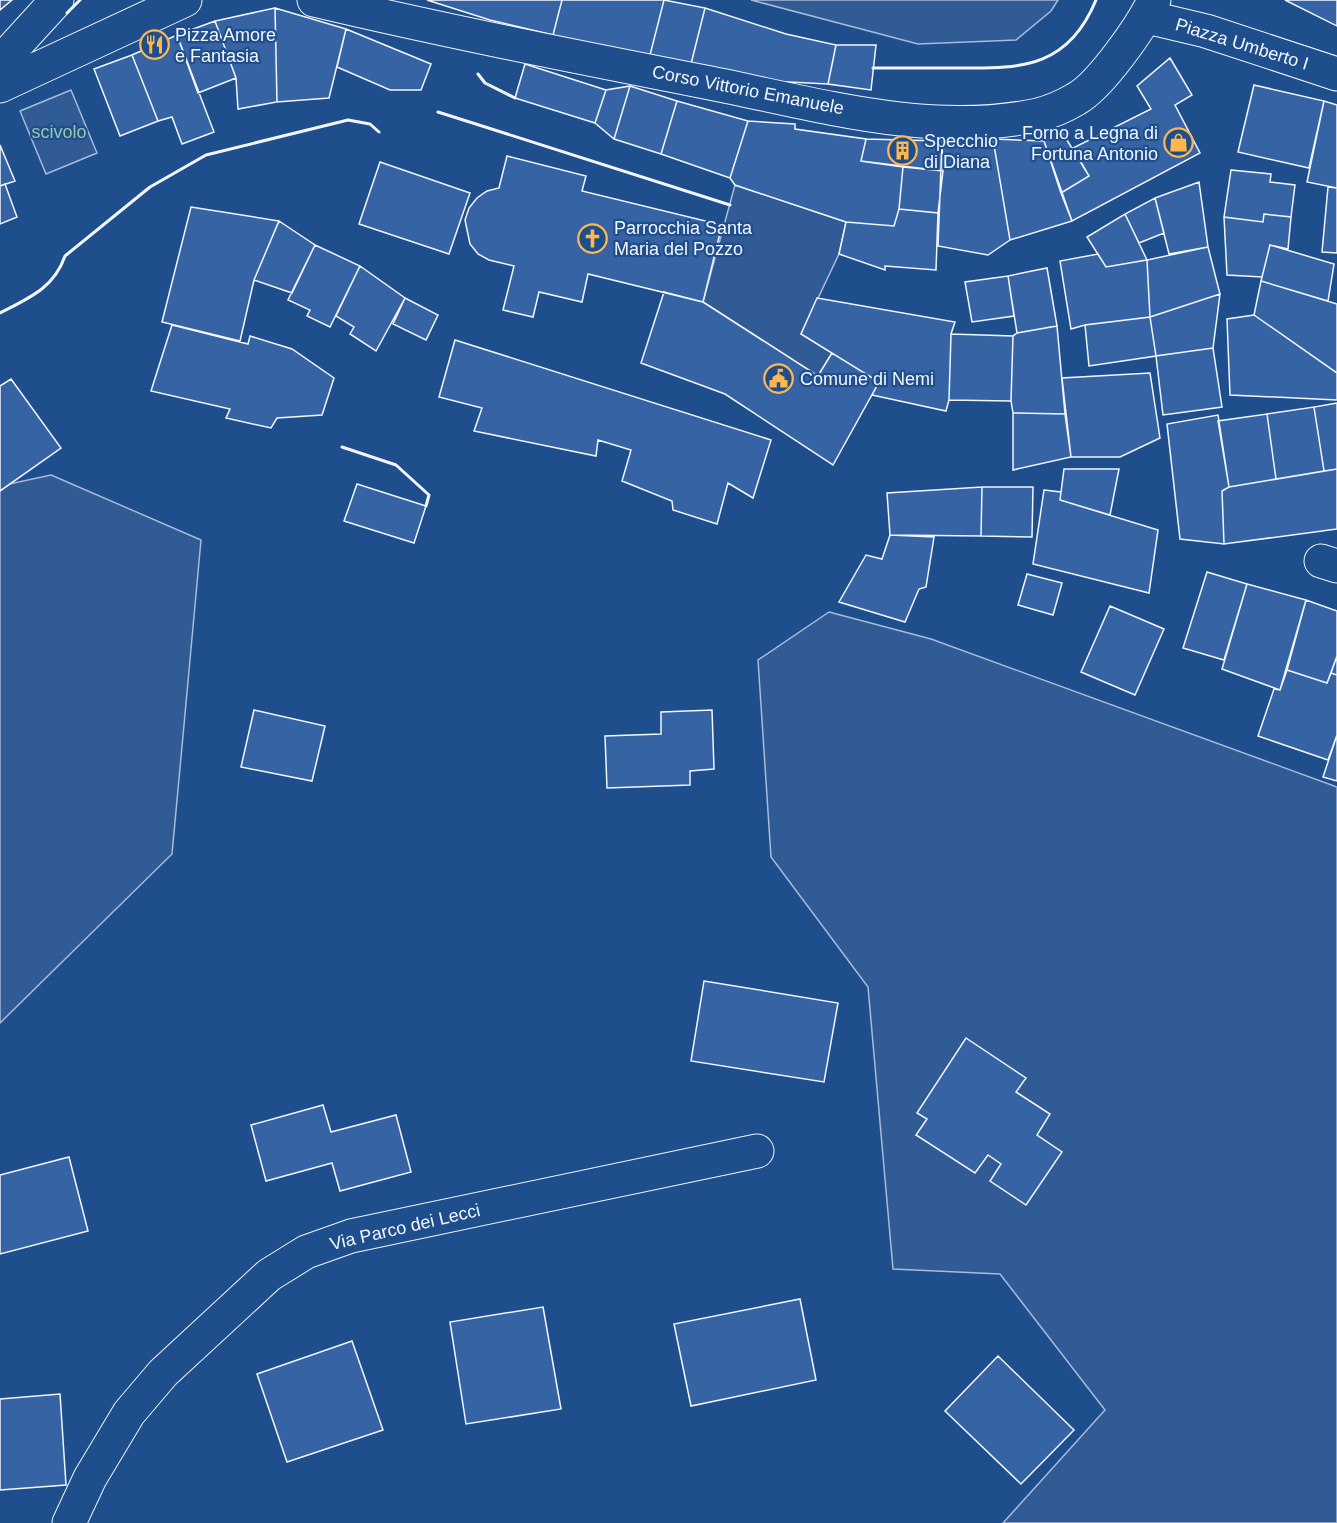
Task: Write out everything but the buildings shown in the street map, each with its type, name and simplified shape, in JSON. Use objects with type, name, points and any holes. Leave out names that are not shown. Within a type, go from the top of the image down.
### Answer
[{"type":"street","points":[[0,77],[5,57],[57,0]]},
{"type":"street","points":[[0,86],[185,0]]},
{"type":"street","name":"Corso Vittorio Emanuele","points":[[314,0],[467,36],[895,119],[978,121],[1040,114],[1077,99],[1101,76],[1150,8]]},
{"type":"street","name":"Piazza Umberto I","points":[[1150,8],[1206,31],[1337,74]]},
{"type":"street","name":"Via Parco dei Lecci","points":[[69,1523],[90,1478],[139,1400],[163,1373],[269,1275],[306,1252],[351,1236],[757,1152]]},
{"type":"shaded area","points":[[751,0],[1058,0],[1051,11],[1016,40],[918,44]]},
{"type":"shaded area","name":"scivolo","points":[[71,90],[97,153],[46,174],[20,111]]},
{"type":"shaded area","points":[[735,185],[846,222],[839,254],[801,334],[832,353],[818,376],[703,302]]},
{"type":"shaded area","points":[[51,475],[201,540],[172,854],[0,1023],[0,486]]},
{"type":"shaded area","points":[[829,612],[931,639],[1337,787],[1337,1523],[1003,1523],[1105,1410],[1000,1274],[893,1269],[868,987],[771,857],[758,660]]},
{"type":"wall","points":[[67,13],[80,0]]},
{"type":"wall","points":[[873,68],[1005,67],[1042,59],[1058,51],[1072,39],[1085,22],[1096,0]]},
{"type":"wall","points":[[478,74],[485,83],[515,98]]},
{"type":"wall","points":[[438,112],[730,205]]},
{"type":"wall","points":[[0,313],[39,291],[54,276],[65,256],[150,187],[206,155],[348,120],[370,124],[379,132]]},
{"type":"wall","points":[[342,447],[396,465],[429,495],[426,506]]},
{"type":"place","name":"Pizza Amore e Fantasia","points":[[154,45]]},
{"type":"place","name":"Forno a Legna di Fortuna Antonio","points":[[1179,143]]},
{"type":"place","name":"Specchio di Diana","points":[[903,151]]},
{"type":"place","name":"Parrocchia Santa Maria del Pozzo","points":[[593,238]]},
{"type":"place","name":"Comune di Nemi","points":[[779,379]]}]
